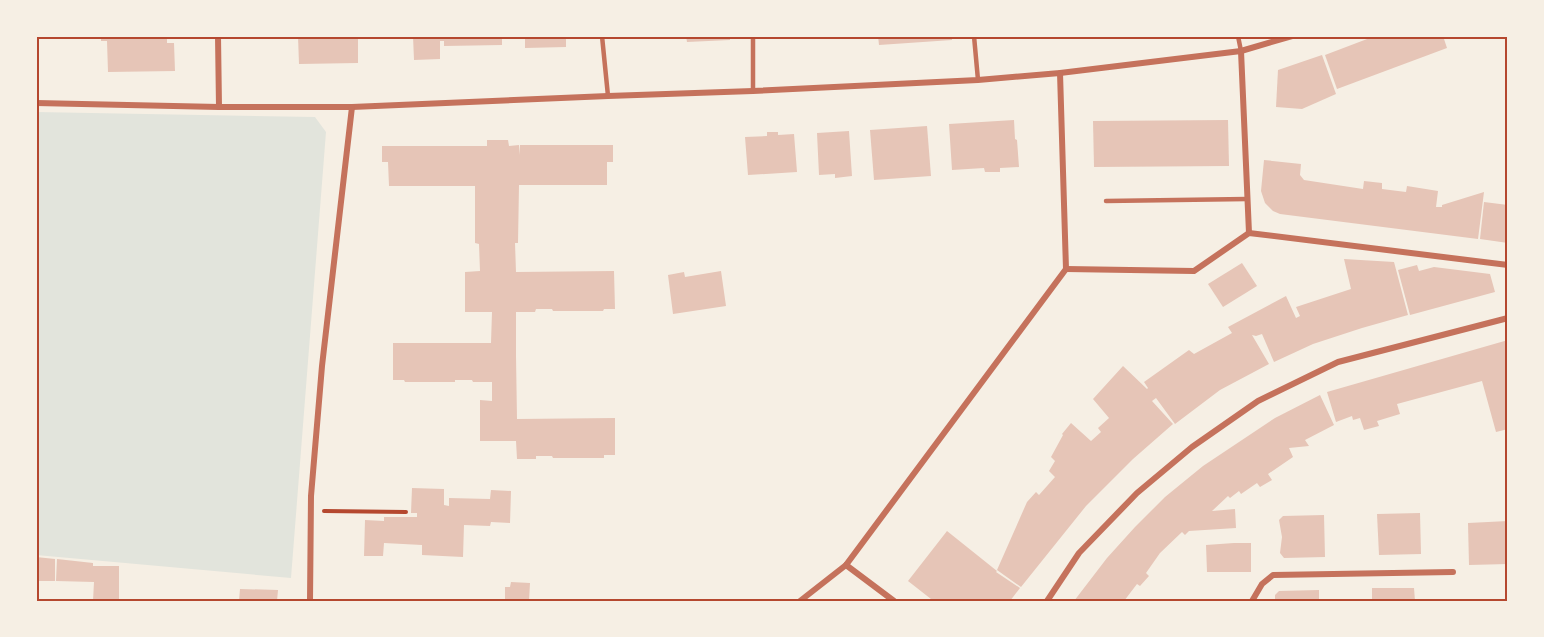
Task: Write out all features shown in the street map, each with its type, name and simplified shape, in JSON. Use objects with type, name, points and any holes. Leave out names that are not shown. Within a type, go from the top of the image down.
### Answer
[{"type":"street","points":[[218,36],[219,107]]},
{"type":"street","points":[[36,103],[352,107],[978,80],[1060,73],[1241,51],[1292,36]]},
{"type":"street","points":[[1241,51],[1249,233]]},
{"type":"street","points":[[800,601],[846,565],[1066,269],[1060,73]]},
{"type":"street","points":[[310,601],[311,496],[322,366],[352,107]]},
{"type":"street","points":[[1066,269],[1194,271],[1249,233],[1508,265]]},
{"type":"street","points":[[1047,601],[1079,553],[1137,493],[1192,447],[1258,401],[1338,362],[1508,318]]},
{"type":"street","points":[[846,565],[894,601]]},
{"type":"street","points":[[1252,601],[1262,584],[1273,575],[1453,572]]},
{"type":"lane","points":[[602,36],[608,96]]},
{"type":"lane","points":[[753,36],[753,91]]},
{"type":"lane","points":[[974,36],[978,80]]},
{"type":"lane","points":[[1238,36],[1241,51]]},
{"type":"lane","points":[[1106,201],[1247,199]]},
{"type":"path","points":[[311,511],[406,512]]},
{"type":"shaded area","points":[[36,112],[315,117],[326,132],[291,578],[36,555]]},
{"type":"building","points":[[101,36],[167,36],[167,43],[174,43],[175,71],[108,72],[107,41],[101,41]]},
{"type":"building","points":[[298,36],[358,36],[358,63],[299,64]]},
{"type":"building","points":[[413,36],[502,36],[502,45],[444,46],[444,41],[440,41],[440,59],[414,60]]},
{"type":"building","points":[[525,36],[566,36],[566,47],[525,48]]},
{"type":"building","points":[[686,36],[730,36],[730,40],[687,42]]},
{"type":"building","points":[[878,36],[952,36],[952,40],[879,45]]},
{"type":"building","points":[[1375,36],[1443,36],[1447,48],[1337,89],[1325,55]]},
{"type":"building","points":[[1322,55],[1336,94],[1302,109],[1276,107],[1278,70]]},
{"type":"building","points":[[1014,120],[1019,167],[1000,168],[1000,172],[985,172],[984,168],[952,170],[949,124]]},
{"type":"building","points":[[1228,120],[1229,166],[1094,167],[1093,121]]},
{"type":"building","points":[[927,126],[931,176],[874,180],[870,130]]},
{"type":"building","points":[[849,131],[852,176],[835,178],[835,174],[819,175],[817,133]]},
{"type":"building","points":[[767,132],[778,132],[778,135],[794,134],[797,172],[748,175],[745,137],[767,136]]},
{"type":"building","points":[[487,140],[508,140],[509,146],[519,145],[519,155],[520,145],[613,145],[613,162],[607,162],[607,185],[519,185],[518,243],[515,243],[516,272],[614,271],[615,309],[553,311],[552,309],[536,309],[535,312],[516,312],[516,356],[517,419],[615,418],[615,455],[604,455],[604,458],[536,456],[536,459],[517,459],[516,441],[480,441],[480,400],[492,401],[492,382],[393,380],[393,343],[491,343],[492,312],[465,312],[465,272],[480,271],[479,244],[475,243],[475,186],[389,186],[388,162],[382,162],[382,146],[487,146]]},
{"type":"building","points":[[1264,160],[1301,164],[1300,175],[1304,180],[1363,189],[1364,181],[1382,183],[1382,189],[1406,192],[1407,186],[1438,191],[1436,207],[1484,192],[1478,239],[1280,214],[1265,203],[1261,191]]},
{"type":"building","points":[[1484,202],[1508,205],[1508,243],[1480,239]]},
{"type":"building","points":[[1344,259],[1394,262],[1408,315],[1313,344],[1274,362],[1262,334],[1252,335],[1269,364],[1220,390],[1175,424],[1156,398],[1152,401],[1173,424],[1133,459],[1086,506],[1021,587],[997,570],[1027,502],[1036,492],[1039,495],[1055,477],[1049,471],[1055,461],[1051,457],[1062,434],[1071,423],[1091,441],[1101,432],[1098,428],[1109,418],[1093,399],[1123,366],[1147,389],[1144,382],[1189,350],[1194,354],[1232,333],[1228,327],[1286,296],[1296,318],[1300,316],[1296,307],[1351,289]]},
{"type":"building","points":[[1242,263],[1257,286],[1223,307],[1208,284]]},
{"type":"building","points":[[1417,265],[1419,271],[1434,267],[1490,274],[1495,292],[1410,315],[1398,270]]},
{"type":"building","points":[[721,271],[726,306],[673,314],[668,275],[684,272],[685,277]]},
{"type":"building","points":[[1508,340],[1508,429],[1496,432],[1482,381],[1397,404],[1400,414],[1377,421],[1379,426],[1364,430],[1360,418],[1353,420],[1352,416],[1336,422],[1327,392]]},
{"type":"building","points":[[1320,395],[1334,425],[1305,440],[1309,446],[1289,448],[1293,457],[1268,474],[1272,480],[1260,487],[1257,483],[1241,494],[1239,491],[1230,498],[1228,496],[1212,511],[1235,509],[1236,528],[1189,531],[1185,535],[1182,532],[1160,553],[1146,573],[1149,576],[1140,586],[1137,584],[1124,601],[1074,601],[1107,558],[1165,497],[1203,466],[1275,418]]},
{"type":"building","points":[[412,488],[444,489],[444,505],[449,506],[449,498],[490,499],[491,490],[511,491],[510,523],[491,522],[490,526],[464,525],[463,557],[422,555],[422,545],[384,543],[383,556],[364,556],[365,520],[384,521],[384,517],[417,517],[417,513],[411,513]]},
{"type":"building","points":[[1420,513],[1421,554],[1379,555],[1377,514]]},
{"type":"building","points":[[1324,515],[1325,557],[1284,558],[1280,553],[1282,537],[1279,520],[1283,516]]},
{"type":"building","points":[[1508,521],[1508,564],[1469,565],[1468,523]]},
{"type":"building","points":[[947,531],[996,572],[1020,588],[1010,601],[930,601],[931,599],[908,581]]},
{"type":"building","points":[[1251,543],[1251,572],[1207,572],[1206,545]]},
{"type":"building","points":[[36,557],[55,559],[55,581],[36,581]]},
{"type":"building","points":[[57,559],[93,563],[93,566],[119,566],[119,601],[93,601],[94,582],[56,581]]},
{"type":"building","points":[[511,582],[530,583],[529,601],[505,601],[505,587],[510,587]]},
{"type":"building","points":[[1372,588],[1414,588],[1415,601],[1372,601]]},
{"type":"building","points":[[240,589],[278,590],[277,601],[239,601]]},
{"type":"building","points":[[1319,590],[1319,601],[1275,601],[1275,595],[1279,591]]}]
